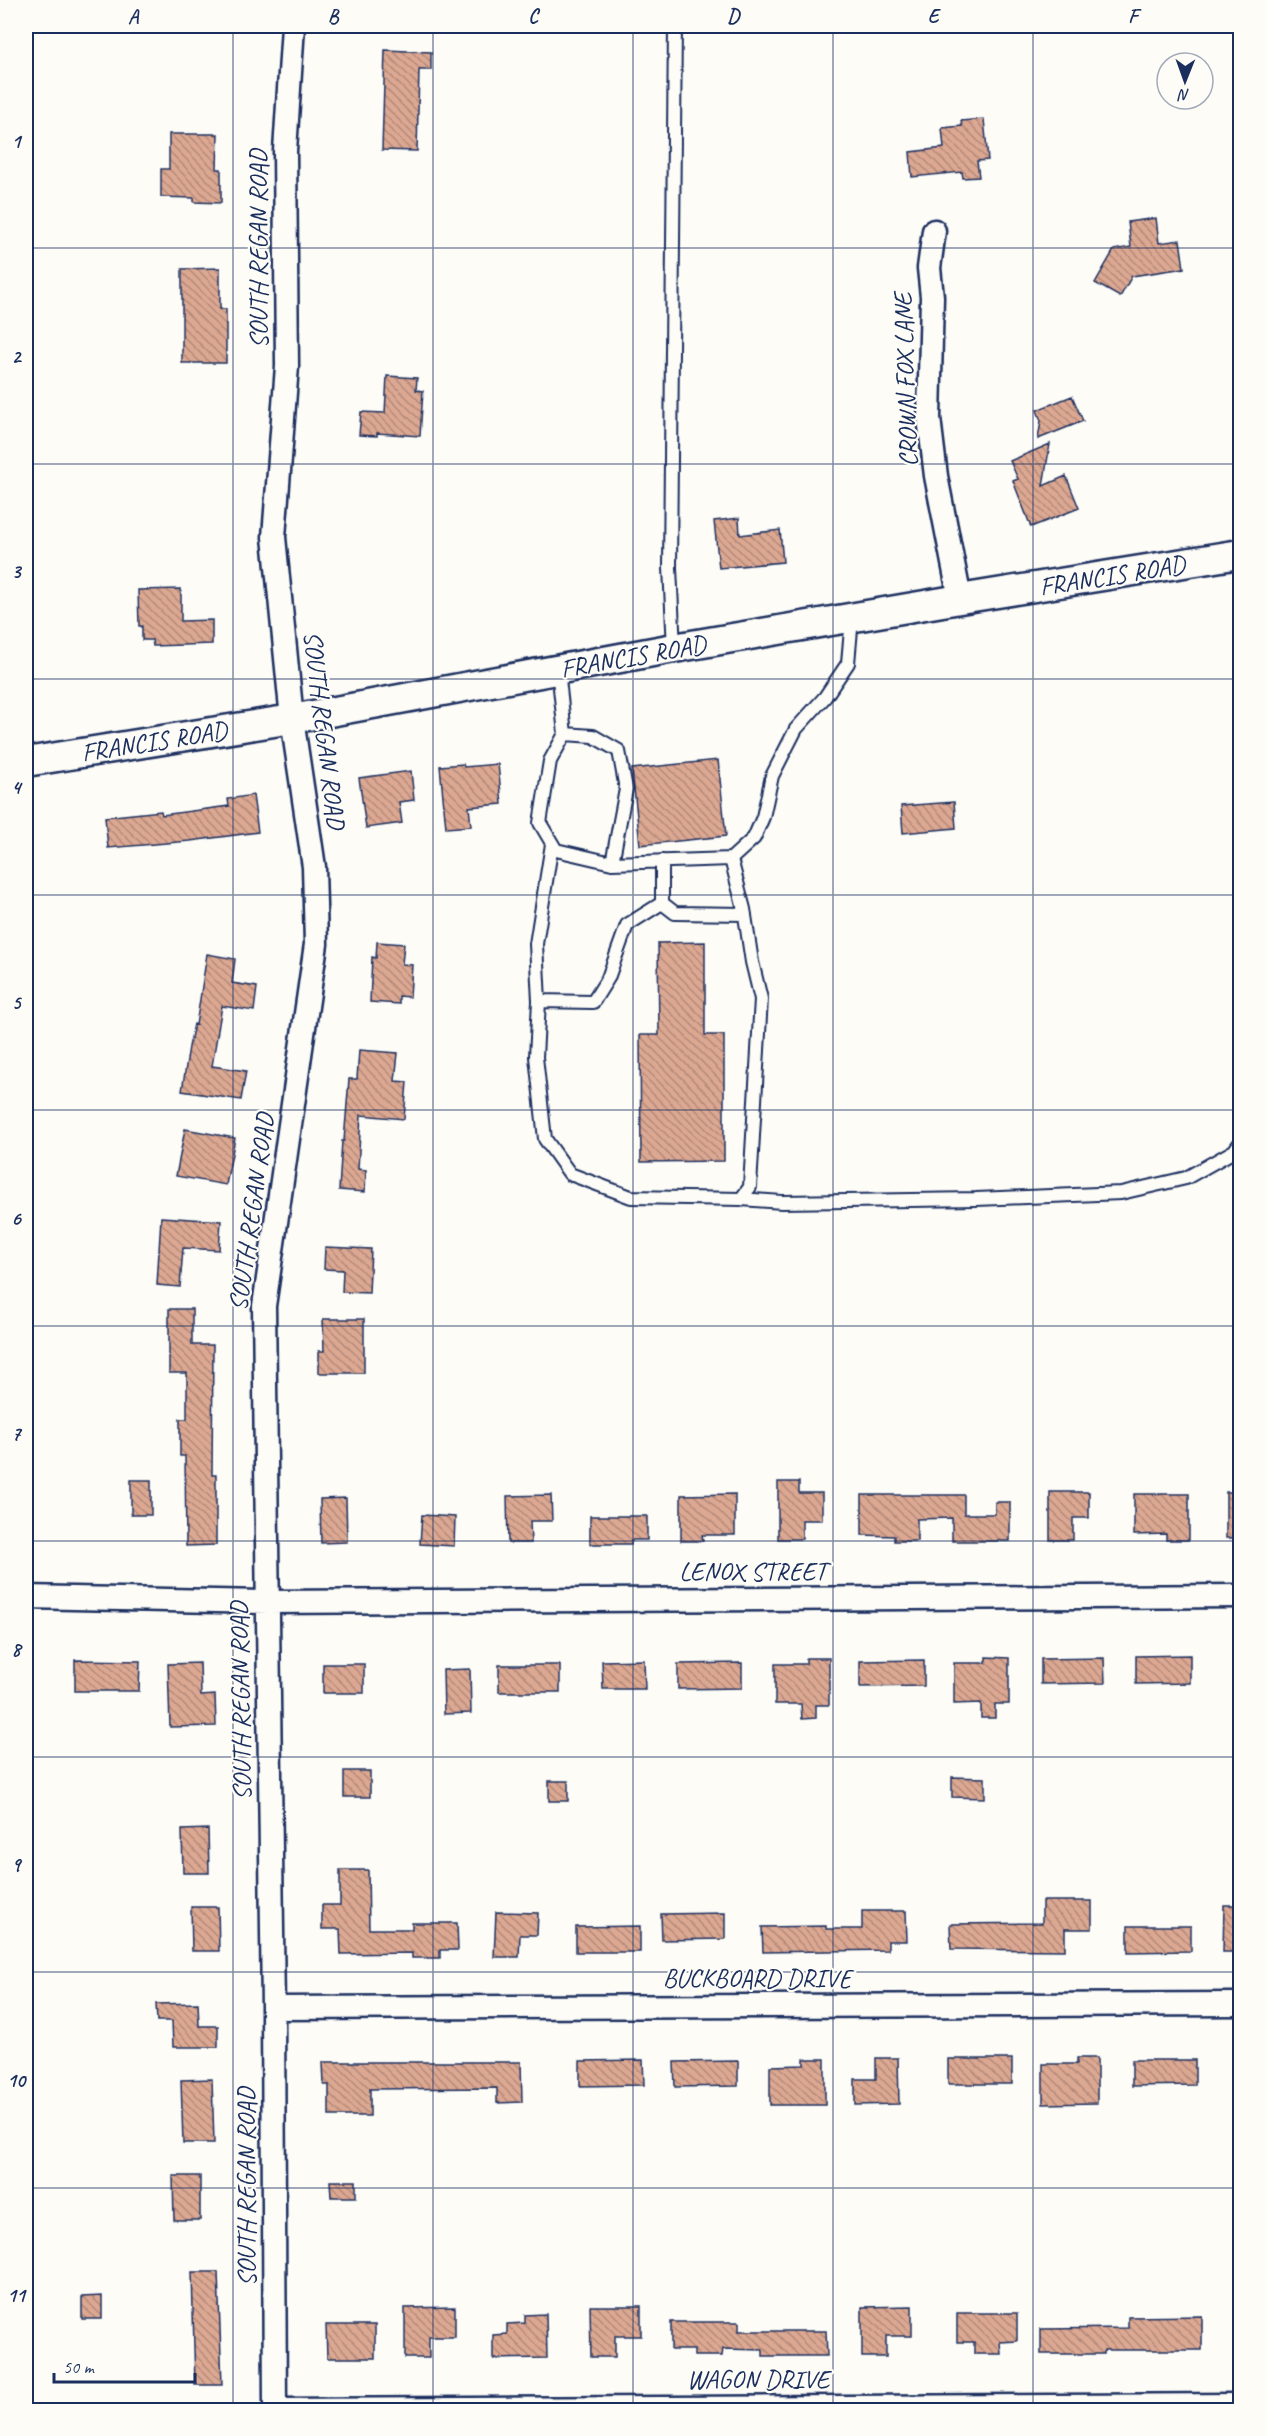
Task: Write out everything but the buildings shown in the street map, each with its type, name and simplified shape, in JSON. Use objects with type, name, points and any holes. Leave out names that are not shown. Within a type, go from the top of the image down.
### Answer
[{"type":"street","name":"SOUTH REGAN ROAD","points":[[275,2410],[273,2008],[264,1306],[316,944],[314,867],[292,719],[274,537],[287,366],[285,151],[293,26]]},
{"type":"street","name":"CROWN FOX LANE","points":[[934,231],[929,268],[932,297],[929,418],[936,476],[960,599]]},
{"type":"street","name":"FRANCIS ROAD","points":[[26,762],[292,719],[853,617],[1240,554]]},
{"type":"street","name":"LENOX STREET","points":[[26,1597],[267,1602],[1240,1596]]},
{"type":"street","name":"BUCKBOARD DRIVE","points":[[273,2008],[1240,2004]]},
{"type":"street","name":"WAGON DRIVE","points":[[275,2410],[1240,2405]]},
{"type":"lane","points":[[674,648],[670,568],[675,26]]},
{"type":"lane","points":[[558,670],[566,734],[550,761],[540,824],[556,850],[612,863],[731,859],[754,838],[763,817],[771,776],[796,729],[825,697],[848,663],[853,617]]},
{"type":"lane","points":[[566,734],[594,736],[619,751],[626,789],[612,863]]},
{"type":"lane","points":[[552,844],[536,944],[539,1001],[537,1057],[545,1139],[570,1174],[631,1197],[782,1202],[965,1200],[1121,1193],[1186,1178],[1234,1151],[1240,1143]]},
{"type":"lane","points":[[731,859],[762,999],[750,1187],[741,1199]]},
{"type":"lane","points":[[662,861],[662,903]]},
{"type":"lane","points":[[662,903],[675,913],[745,914]]},
{"type":"lane","points":[[539,1001],[593,1002],[608,978],[627,925],[662,903]]}]
